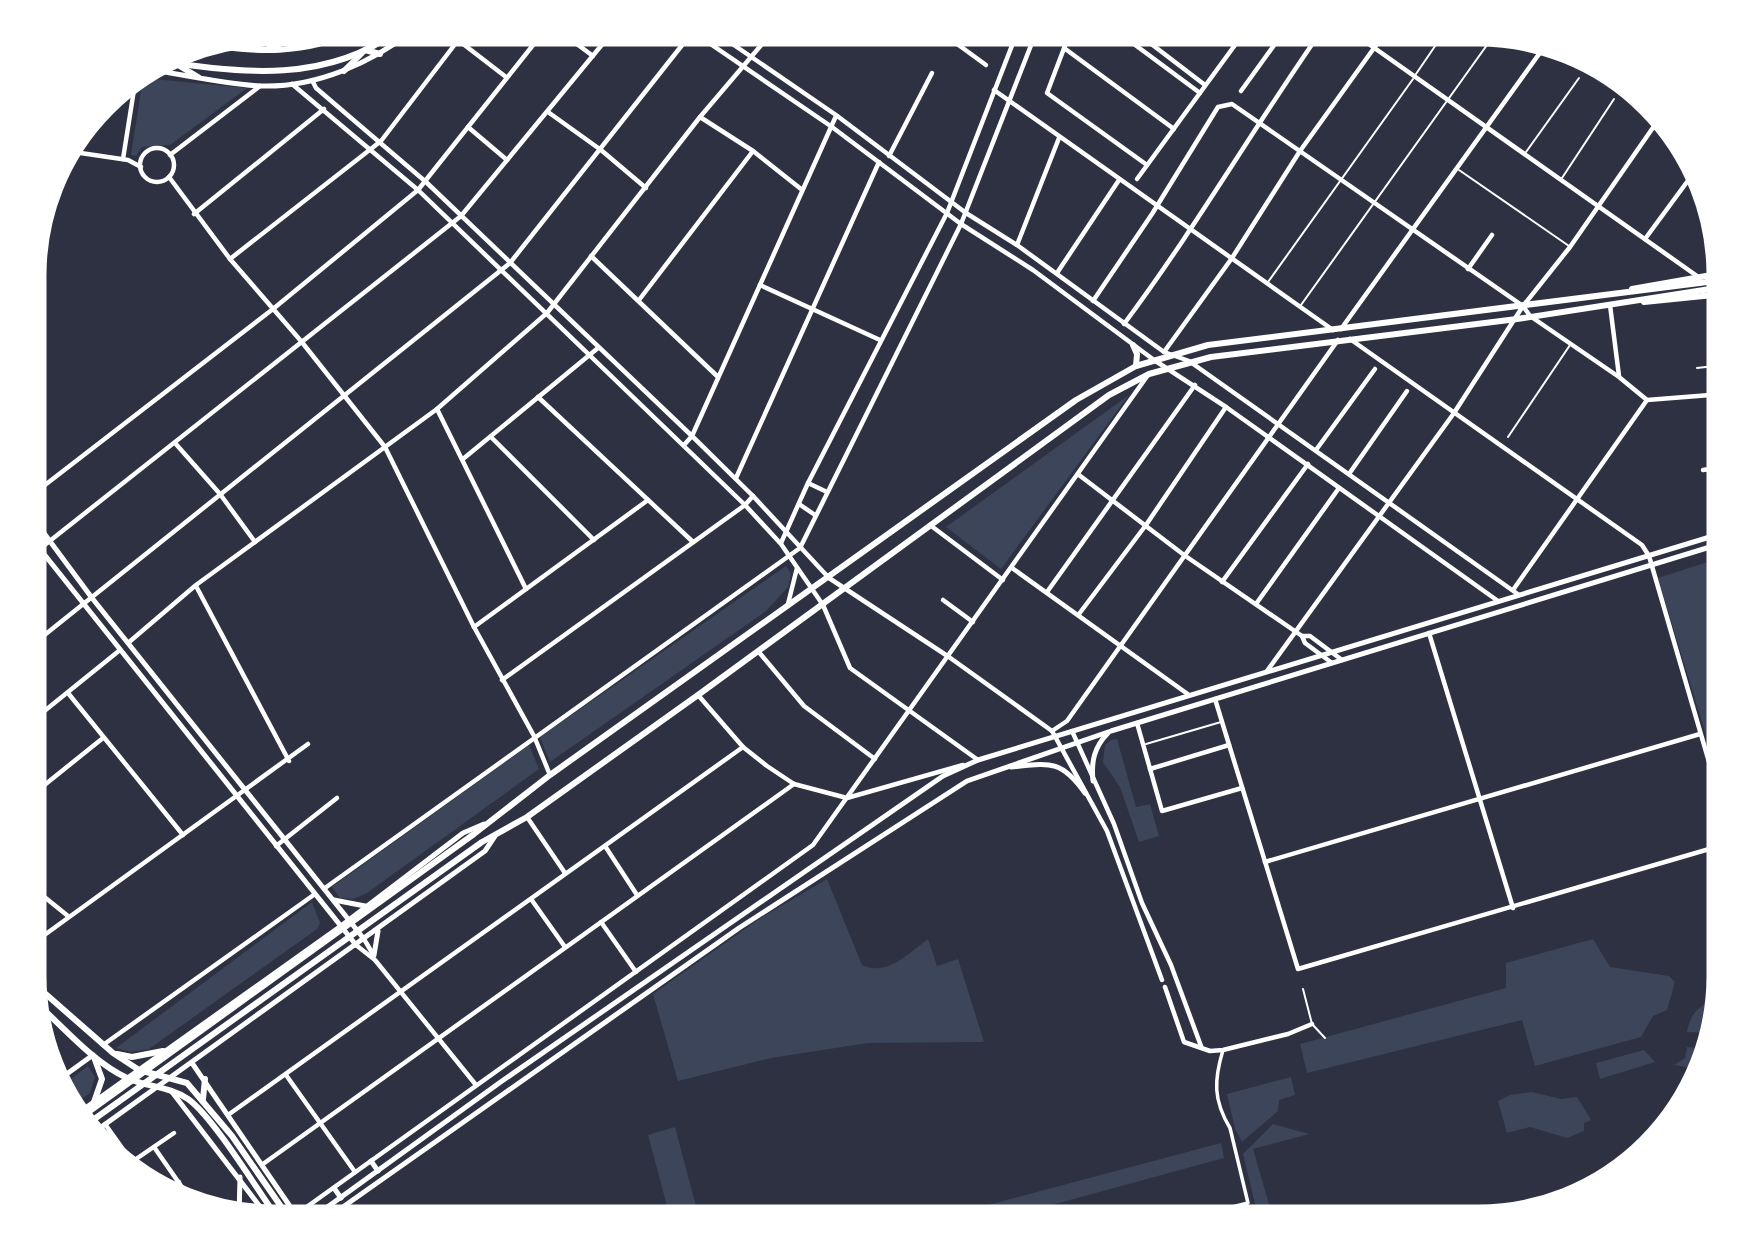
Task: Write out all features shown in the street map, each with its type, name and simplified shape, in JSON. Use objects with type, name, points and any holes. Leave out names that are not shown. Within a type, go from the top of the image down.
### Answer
[{"type":"main road","points":[[232,47],[269,50],[310,47],[327,42]]},
{"type":"main road","points":[[177,64],[282,72],[349,58],[379,42]]},
{"type":"main road","points":[[365,51],[380,54]]},
{"type":"main road","points":[[344,71],[365,51]]},
{"type":"main road","points":[[176,64],[198,77]]},
{"type":"main road","points":[[87,1113],[474,834],[550,775],[1076,400],[1136,366],[1208,345],[1523,306],[1711,274]]},
{"type":"main road","points":[[1632,302],[1664,291],[1711,282]]},
{"type":"main road","points":[[1627,290],[1711,288]]},
{"type":"main road","points":[[92,1121],[482,842],[527,817],[698,695],[1109,395],[1149,374],[1189,361],[1338,340],[1610,304],[1711,295]]},
{"type":"main road","points":[[1133,345],[1138,354],[1136,366]]},
{"type":"main road","points":[[42,991],[103,1045],[139,1070],[187,1083],[281,1205]]},
{"type":"main road","points":[[45,1011],[93,1055],[128,1078],[160,1086],[187,1099],[202,1114],[271,1209]]},
{"type":"main road","points":[[114,1053],[132,1057],[163,1051]]},
{"type":"main road","points":[[93,1055],[102,1079],[93,1105]]},
{"type":"main road","points":[[203,1101],[205,1079]]},
{"type":"street","points":[[269,42],[269,50],[284,42]]},
{"type":"street","points":[[162,71],[260,86],[291,83],[344,71],[380,54],[397,42]]},
{"type":"street","points":[[230,259],[381,141],[457,42]]},
{"type":"street","points":[[463,42],[506,77]]},
{"type":"street","points":[[42,487],[273,309],[418,190],[535,42]]},
{"type":"street","points":[[574,42],[593,56]]},
{"type":"street","points":[[42,546],[461,216],[604,42]]},
{"type":"street","points":[[42,637],[510,263],[684,42]]},
{"type":"street","points":[[709,42],[832,127],[961,224],[1033,270],[1154,360],[1195,385],[1308,464],[1498,601]]},
{"type":"street","points":[[729,42],[836,115],[966,213],[1017,244],[1164,352],[1189,361],[1519,595]]},
{"type":"street","points":[[128,643],[254,542],[437,409],[547,313],[700,117],[764,42]]},
{"type":"street","points":[[954,42],[986,65]]},
{"type":"street","points":[[781,544],[808,483],[947,213],[1013,42]]},
{"type":"street","points":[[325,888],[800,548],[961,224],[1032,42]]},
{"type":"street","points":[[1066,42],[1047,93],[1147,165]]},
{"type":"street","points":[[1131,42],[1200,93]]},
{"type":"street","points":[[1149,42],[1205,85]]},
{"type":"street","points":[[1228,42],[1234,46]]},
{"type":"street","points":[[1137,179],[1237,42]]},
{"type":"street","points":[[1241,91],[1277,42]]},
{"type":"street","points":[[1124,324],[1192,229],[1258,121],[1314,42]]},
{"type":"street","points":[[1365,42],[1697,276]]},
{"type":"street","points":[[1164,352],[1232,258],[1300,151],[1379,42]]},
{"type":"street","points":[[1064,48],[1174,129]]},
{"type":"street","points":[[994,90],[1337,330],[1413,230],[1541,51]]},
{"type":"street","points":[[889,156],[932,73]]},
{"type":"street","points":[[311,79],[316,88],[426,182],[736,478],[829,578],[949,657],[1052,731],[1107,831],[1162,980]]},
{"type":"street","points":[[291,83],[452,221],[745,505],[781,544],[822,605],[850,668],[978,761]]},
{"type":"street","points":[[170,155],[260,86]]},
{"type":"street","points":[[125,160],[134,90]]},
{"type":"street","points":[[1093,301],[1217,107],[1224,103],[1232,104],[1523,306],[1530,316],[1607,372],[1619,377],[1647,400],[1711,395]]},
{"type":"street","points":[[194,214],[324,110]]},
{"type":"street","points":[[548,111],[646,188]]},
{"type":"street","points":[[684,445],[692,436],[836,115]]},
{"type":"street","points":[[700,117],[753,151],[802,189]]},
{"type":"street","points":[[1267,671],[1454,413],[1523,306],[1570,247],[1656,125]]},
{"type":"street","points":[[468,127],[507,160]]},
{"type":"street","points":[[1017,244],[1059,138]]},
{"type":"street","points":[[125,160],[157,148],[170,155],[174,168],[169,177],[152,181],[144,176],[141,167],[144,155]]},
{"type":"street","points":[[639,300],[753,151]]},
{"type":"street","points":[[77,153],[125,160],[141,167]]},
{"type":"street","points":[[736,478],[879,162]]},
{"type":"street","points":[[169,177],[194,214],[301,341],[385,447],[474,627],[534,736],[550,775]]},
{"type":"street","points":[[1645,239],[1690,178]]},
{"type":"street","points":[[1057,273],[1119,180]]},
{"type":"street","points":[[1468,269],[1492,235]]},
{"type":"street","points":[[591,257],[717,376]]},
{"type":"street","points":[[760,285],[880,340]]},
{"type":"street","points":[[1610,304],[1619,377]]},
{"type":"street","points":[[1350,339],[1642,545],[1649,556],[1711,770]]},
{"type":"street","points":[[1052,731],[1067,721],[1338,340]]},
{"type":"street","points":[[463,459],[598,348]]},
{"type":"street","points":[[1316,450],[1375,369]]},
{"type":"street","points":[[309,1209],[355,1171],[813,845],[1149,374]]},
{"type":"street","points":[[1047,592],[1114,502],[1195,385]]},
{"type":"street","points":[[1349,474],[1407,391]]},
{"type":"street","points":[[538,397],[692,541]]},
{"type":"street","points":[[1513,590],[1647,400]]},
{"type":"street","points":[[1079,614],[1146,525],[1226,407]]},
{"type":"street","points":[[437,409],[526,589]]},
{"type":"street","points":[[491,436],[594,540]]},
{"type":"street","points":[[175,443],[220,494],[254,542]]},
{"type":"street","points":[[1222,582],[1308,464]]},
{"type":"street","points":[[1703,470],[1711,469]]},
{"type":"street","points":[[1079,475],[1184,555],[1302,636],[1305,643],[1332,663]]},
{"type":"street","points":[[808,483],[827,492]]},
{"type":"street","points":[[1256,604],[1339,488]]},
{"type":"street","points":[[502,680],[745,505],[753,496]]},
{"type":"street","points":[[474,627],[648,500]]},
{"type":"street","points":[[799,504],[815,515]]},
{"type":"street","points":[[929,524],[1003,580]]},
{"type":"street","points":[[42,532],[325,888],[346,919],[364,939],[398,992],[476,1085]]},
{"type":"street","points":[[698,695],[743,747],[794,784],[847,798],[978,761],[1711,537]]},
{"type":"street","points":[[341,1209],[739,928],[954,788],[1078,741],[1711,547]]},
{"type":"street","points":[[42,553],[356,945],[374,958]]},
{"type":"street","points":[[787,607],[797,567]]},
{"type":"street","points":[[1012,568],[1121,643],[1189,695]]},
{"type":"street","points":[[196,586],[289,761]]},
{"type":"street","points":[[943,600],[973,622]]},
{"type":"street","points":[[1429,633],[1513,908]]},
{"type":"street","points":[[1302,636],[1310,636],[1342,660]]},
{"type":"street","points":[[42,713],[120,650]]},
{"type":"street","points":[[758,651],[804,706],[875,759]]},
{"type":"street","points":[[68,693],[183,835]]},
{"type":"street","points":[[1215,699],[1298,969],[1711,849]]},
{"type":"street","points":[[1137,723],[1162,811],[1242,788]]},
{"type":"street","points":[[1072,731],[1114,824],[1142,903],[1171,965],[1200,1046]]},
{"type":"street","points":[[1093,781],[1096,749],[1111,731]]},
{"type":"street","points":[[1265,862],[1700,734]]},
{"type":"street","points":[[42,787],[103,738]]},
{"type":"street","points":[[42,936],[289,761],[308,744]]},
{"type":"street","points":[[1150,769],[1229,745]]},
{"type":"street","points":[[228,1115],[743,747]]},
{"type":"street","points":[[325,1209],[502,1081],[917,792],[978,761]]},
{"type":"street","points":[[1001,768],[1060,766],[1073,776],[1085,793]]},
{"type":"street","points":[[263,1164],[794,784]]},
{"type":"street","points":[[275,846],[337,798]]},
{"type":"street","points":[[527,817],[565,873]]},
{"type":"street","points":[[85,1110],[341,926],[346,919],[463,833],[488,822]]},
{"type":"street","points":[[99,1128],[485,851],[498,833]]},
{"type":"street","points":[[604,846],[637,895]]},
{"type":"street","points":[[103,1045],[315,894]]},
{"type":"street","points":[[42,895],[68,916]]},
{"type":"street","points":[[333,900],[365,906]]},
{"type":"street","points":[[531,900],[565,947]]},
{"type":"street","points":[[600,922],[636,972]]},
{"type":"street","points":[[374,958],[378,928]]},
{"type":"street","points":[[1158,970],[1171,965]]},
{"type":"street","points":[[1165,987],[1184,1042],[1210,1051],[1288,1034],[1312,1024]]},
{"type":"street","points":[[1179,1023],[1191,1018]]},
{"type":"street","points":[[1223,1050],[1214,1080],[1224,1118],[1230,1128],[1248,1203],[1224,1209]]},
{"type":"street","points":[[65,1075],[93,1055]]},
{"type":"street","points":[[192,1063],[292,1209]]},
{"type":"street","points":[[286,1076],[355,1171]]},
{"type":"street","points":[[172,1092],[263,1209]]},
{"type":"street","points":[[105,1124],[126,1155]]},
{"type":"street","points":[[133,1161],[174,1133]]},
{"type":"street","points":[[154,1147],[185,1190]]},
{"type":"street","points":[[371,1161],[378,1171]]},
{"type":"street","points":[[239,1206],[240,1177]]},
{"type":"street","points":[[174,1185],[179,1182]]},
{"type":"street","points":[[334,1188],[341,1198]]},
{"type":"lane","points":[[1267,283],[1438,42]]},
{"type":"lane","points":[[1301,306],[1489,42]]},
{"type":"lane","points":[[1526,153],[1579,78]]},
{"type":"lane","points":[[1561,178],[1614,99]]},
{"type":"lane","points":[[1456,168],[1570,247]]},
{"type":"lane","points":[[1508,437],[1571,344]]},
{"type":"lane","points":[[1697,368],[1711,367]]},
{"type":"lane","points":[[1143,745],[1222,721]]},
{"type":"lane","points":[[1303,989],[1312,1024],[1325,1038]]},
{"type":"shaded area","points":[[150,79],[247,88],[170,145],[142,147],[136,156],[131,155],[142,84]]},
{"type":"shaded area","points":[[1129,395],[1001,569],[946,527]]},
{"type":"shaded area","points":[[1711,561],[1711,752],[1658,578]]},
{"type":"shaded area","points":[[786,566],[791,574],[788,587],[766,611],[550,762],[540,737]]},
{"type":"shaded area","points":[[1117,739],[1136,807],[1150,804],[1159,836],[1139,842],[1120,787],[1103,762],[1105,745]]},
{"type":"shaded area","points":[[529,745],[539,769],[367,893],[353,899],[340,898],[332,887]]},
{"type":"shaded area","points":[[827,879],[862,965],[871,968],[889,966],[928,939],[937,966],[958,959],[984,1042],[868,1043],[771,1058],[678,1081],[653,994],[759,919]]},
{"type":"shaded area","points":[[312,902],[320,923],[317,929],[149,1049],[131,1052],[116,1048]]},
{"type":"shaded area","points":[[1593,939],[1610,967],[1669,976],[1675,982],[1667,1010],[1653,1016],[1641,1037],[1535,1066],[1522,1020],[1307,1073],[1300,1044],[1506,988],[1506,963]]},
{"type":"shaded area","points":[[1708,1002],[1704,1033],[1687,1032],[1694,1014]]},
{"type":"shaded area","points":[[1687,1047],[1699,1048],[1690,1071],[1686,1067],[1674,1065],[1685,1058]]},
{"type":"shaded area","points":[[1644,1050],[1655,1062],[1600,1079],[1596,1063]]},
{"type":"shaded area","points":[[88,1066],[95,1077],[90,1093],[79,1101],[68,1081]]},
{"type":"shaded area","points":[[1291,1077],[1295,1095],[1279,1100],[1278,1111],[1242,1142],[1235,1129],[1227,1094]]},
{"type":"shaded area","points":[[1532,1092],[1561,1099],[1577,1097],[1591,1120],[1584,1123],[1584,1131],[1567,1138],[1530,1127],[1507,1133],[1498,1101],[1510,1095]]},
{"type":"shaded area","points":[[1273,1124],[1309,1134],[1253,1149],[1270,1209],[1253,1209],[1256,1208],[1243,1154]]},
{"type":"shaded area","points":[[675,1127],[697,1209],[668,1209],[648,1135]]},
{"type":"shaded area","points":[[1221,1143],[1224,1158],[1037,1209],[973,1209]]}]
